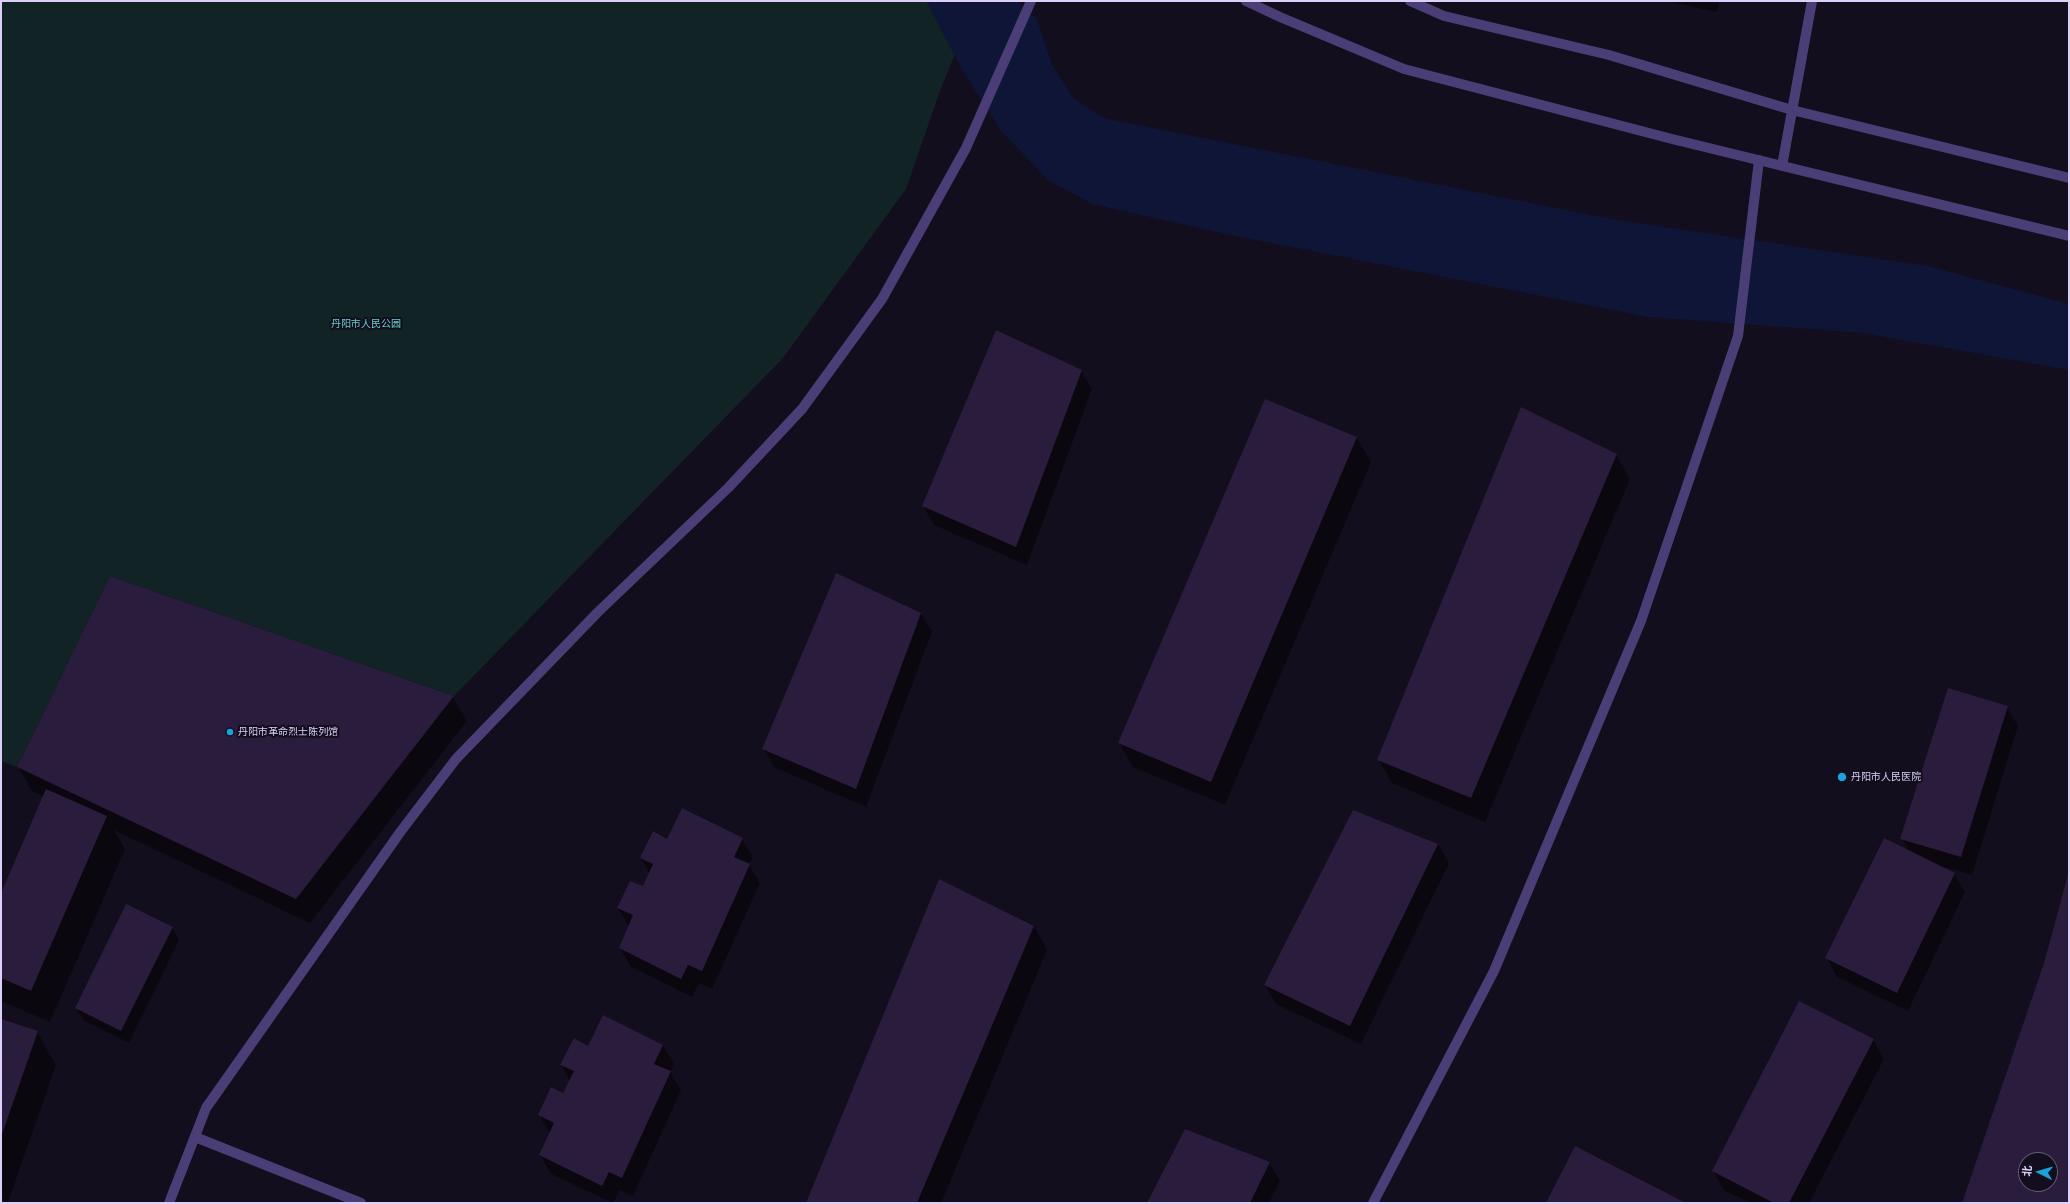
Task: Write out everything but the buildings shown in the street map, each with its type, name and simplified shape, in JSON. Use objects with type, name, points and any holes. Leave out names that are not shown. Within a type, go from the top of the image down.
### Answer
[{"type":"street","points":[[169,1203],[195,1137],[211,1102],[401,831],[456,759],[598,612],[728,488],[802,409],[882,299],[966,148],[1031,1]]},
{"type":"street","points":[[1246,1],[1280,17],[1404,69],[1782,166],[2069,236]]},
{"type":"street","points":[[1410,1],[1444,16],[1609,55],[1792,110],[2069,178]]},
{"type":"street","points":[[1782,166],[1812,1]]},
{"type":"street","points":[[1373,1203],[1494,971],[1638,629],[1738,336],[1759,160]]},
{"type":"street","points":[[195,1137],[361,1203]]},
{"type":"green space","name":"丹阳市人民公园","points":[[1,1],[977,1],[941,88],[906,189],[783,358],[454,696],[110,576],[17,767],[1,761]]},
{"type":"water","points":[[926,1],[1017,1],[1037,19],[1052,65],[1074,99],[1104,118],[1611,219],[1928,266],[2069,304],[2069,370],[1863,333],[1648,317],[1226,234],[1092,204],[1048,180],[1001,131],[961,68]]},
{"type":"place","name":"丹阳市革命烈士陈列馆","points":[[230,732]]},
{"type":"place","name":"丹阳市人民医院","points":[[1842,777]]}]
